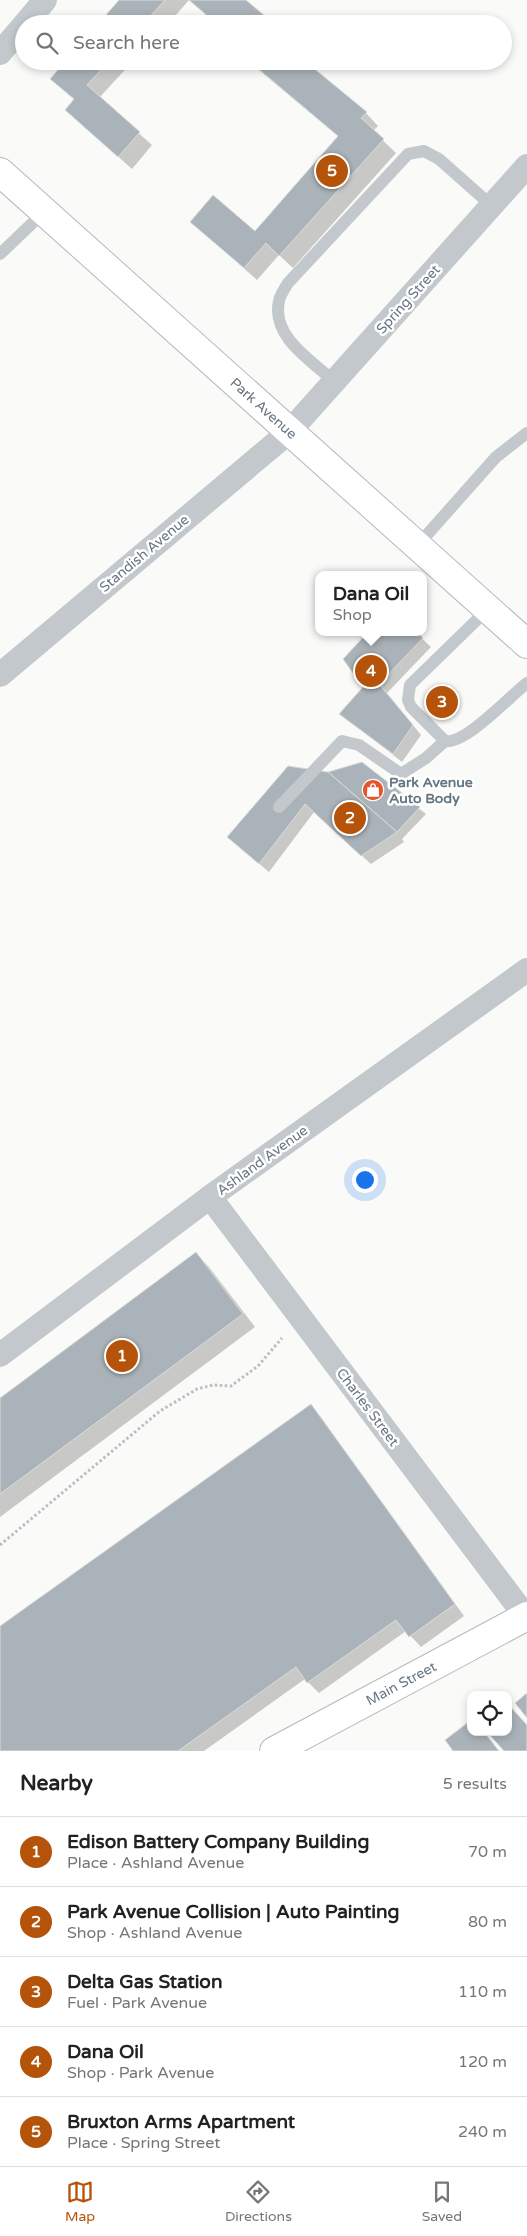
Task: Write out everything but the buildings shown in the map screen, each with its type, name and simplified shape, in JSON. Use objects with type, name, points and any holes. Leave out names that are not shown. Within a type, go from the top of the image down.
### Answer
[{"type":"main road","name":"Park Avenue","points":[[0,172],[527,644]]},
{"type":"main road","name":"Main Street","points":[[274,1751],[526,1617]]},
{"type":"street","points":[[32,15],[44,0]]},
{"type":"street","points":[[0,53],[15,35]]},
{"type":"street","name":"Spring Street","points":[[289,432],[527,166]]},
{"type":"street","name":"Standish Avenue","points":[[0,675],[289,432]]},
{"type":"street","name":"Ashland Avenue","points":[[0,1355],[210,1197],[527,970]]},
{"type":"street","name":"Charles Street","points":[[210,1197],[526,1617]]},
{"type":"lane","points":[[335,382],[288,340],[279,322],[279,301],[288,283],[408,154],[424,151],[439,159],[492,206]]},
{"type":"lane","points":[[0,254],[44,212]]},
{"type":"lane","points":[[417,546],[496,457],[527,433]]},
{"type":"lane","points":[[488,609],[410,685],[408,700],[411,707],[445,741],[450,742],[471,732],[527,683]]},
{"type":"lane","points":[[279,807],[296,787],[342,741],[358,744],[401,774],[426,758],[445,741]]},
{"type":"path","points":[[0,1545],[160,1411],[197,1389],[213,1385],[231,1386],[258,1366],[301,1317]]},
{"type":"place","name":"Bruxton Arms Apartment","points":[[332,171]]},
{"type":"place","name":"Dana Oil","points":[[371,671]]},
{"type":"place","name":"Delta Gas Station","points":[[442,702]]},
{"type":"place","name":"Park Avenue Auto Body","points":[[373,790]]},
{"type":"place","name":"Park Avenue Collision | Auto Painting","points":[[350,818]]},
{"type":"place","name":"Edison Battery Company Building","points":[[122,1356]]}]
